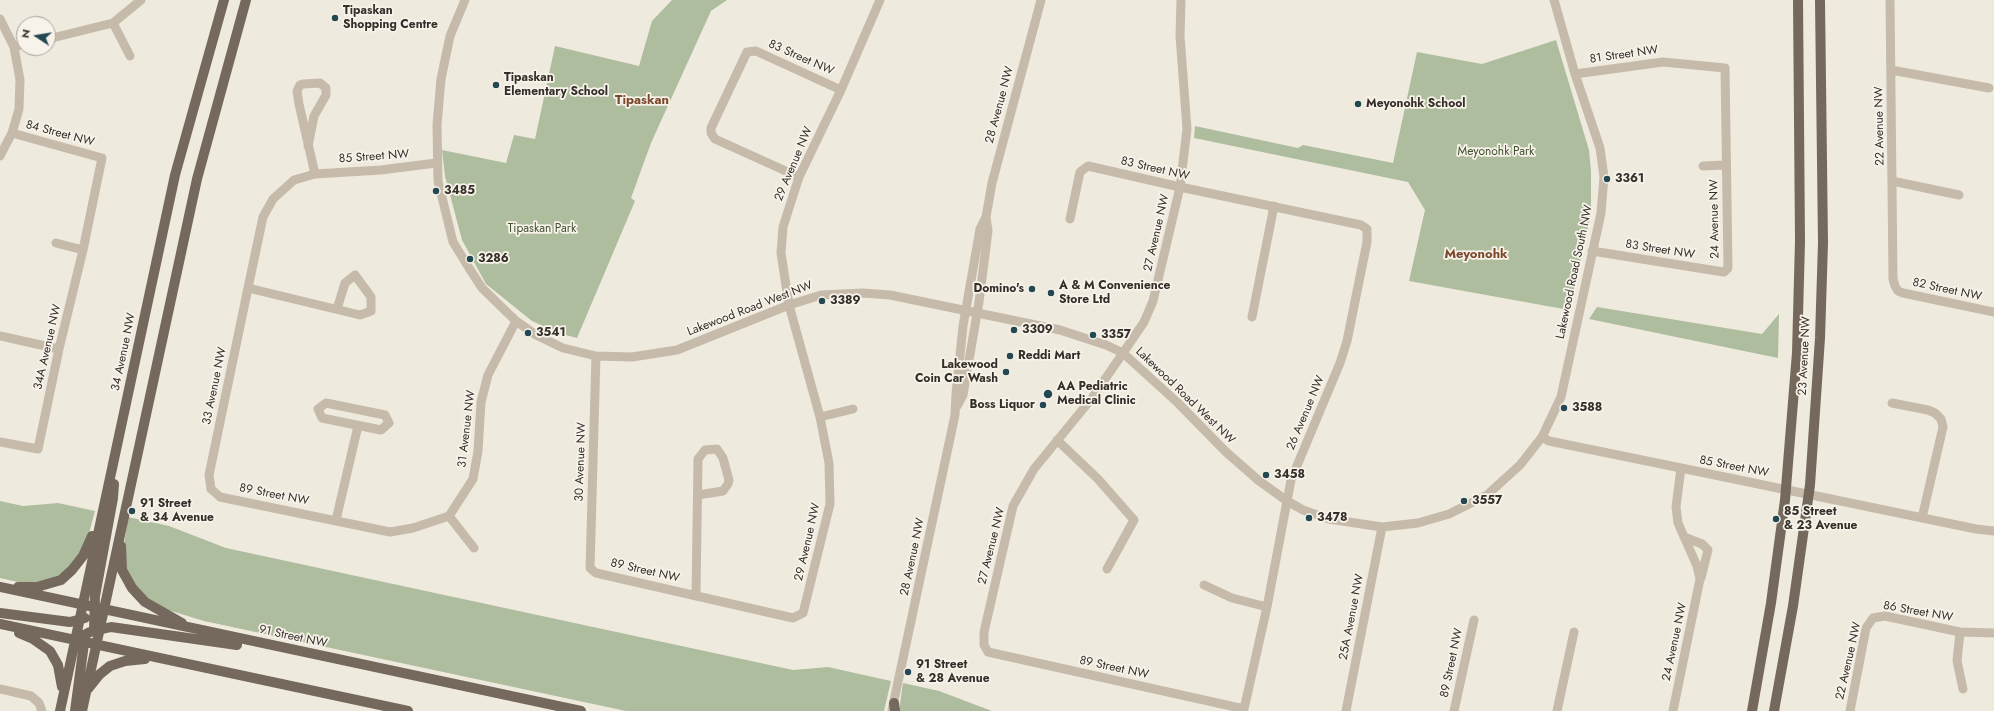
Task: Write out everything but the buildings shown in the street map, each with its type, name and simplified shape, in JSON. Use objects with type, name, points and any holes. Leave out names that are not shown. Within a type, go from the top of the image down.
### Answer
[{"type":"main road","name":"34 Avenue NW","points":[[82,711],[96,645],[88,635],[82,619],[82,605],[175,175],[224,0]]},
{"type":"main road","name":"34 Avenue NW","points":[[60,711],[63,695],[97,610],[122,524],[197,179],[246,0]]},
{"type":"main road","name":"23 Avenue NW","points":[[1752,711],[1771,603],[1786,489],[1797,353],[1800,241],[1798,0]]},
{"type":"main road","name":"23 Avenue NW","points":[[1774,711],[1793,606],[1808,494],[1820,338],[1823,243],[1820,0]]},
{"type":"main road","points":[[1,588],[37,587],[46,585],[61,580],[72,570],[88,548],[101,496],[116,452]]},
{"type":"main road","points":[[0,613],[70,622],[82,619],[97,610],[95,596],[113,498],[116,452]]},
{"type":"main road","points":[[122,524],[122,570],[132,588],[145,602],[199,630]]},
{"type":"main road","name":"91 Street NW","points":[[1,588],[82,605],[97,610],[199,630],[581,711]]},
{"type":"main road","points":[[0,625],[88,635],[112,628],[334,659]]},
{"type":"main road","points":[[0,625],[33,639],[46,647],[58,666],[63,695]]},
{"type":"main road","points":[[88,635],[96,645],[403,710]]},
{"type":"main road","points":[[75,711],[88,635]]},
{"type":"main road","points":[[86,692],[100,674],[110,666],[125,661],[140,659],[185,664]]},
{"type":"street","points":[[56,37],[113,23],[141,0]]},
{"type":"street","name":"29 Avenue NW","points":[[793,618],[803,613],[830,504],[829,463],[820,417],[789,305],[782,253],[783,227],[799,178],[841,90],[880,0]]},
{"type":"street","name":"28 Avenue NW","points":[[957,407],[956,394],[965,310],[980,229],[986,217],[994,176],[1041,0]]},
{"type":"street","name":"27 Avenue NW","points":[[984,646],[984,632],[1013,506],[1034,469],[1092,398],[1123,353],[1144,322],[1153,301],[1180,187],[1187,129],[1180,36],[1181,0]]},
{"type":"street","name":"Lakewood Road South NW","points":[[1499,485],[1520,466],[1542,437],[1560,396],[1601,213],[1604,177],[1600,148],[1575,74],[1554,0]]},
{"type":"street","name":"22 Avenue NW","points":[[1890,0],[1893,279],[1896,289]]},
{"type":"street","name":"Lakewood Road West NW","points":[[460,1],[450,36],[441,79],[436,125],[436,163],[438,181],[453,242],[482,288],[516,321],[536,335],[563,348],[596,356],[632,357],[677,350],[789,305],[821,295],[863,293],[890,295],[1060,330],[1106,345],[1123,353],[1178,403],[1225,451],[1258,480],[1303,510],[1329,519],[1382,527],[1418,523],[1449,514],[1476,502],[1499,485]]},
{"type":"street","points":[[0,19],[14,47],[20,80],[19,109],[12,133],[0,156]]},
{"type":"street","points":[[113,23],[130,56]]},
{"type":"street","name":"83 Street NW","points":[[799,178],[715,139],[711,133],[711,128],[747,52],[751,50],[756,51],[841,90]]},
{"type":"street","name":"81 Street NW","points":[[1575,74],[1663,62],[1725,68]]},
{"type":"street","name":"24 Avenue NW","points":[[1724,272],[1728,268],[1725,68]]},
{"type":"street","name":"22 Avenue NW","points":[[1891,70],[1989,88]]},
{"type":"street","points":[[308,146],[314,116],[326,95],[326,88],[320,83],[300,85],[297,91],[308,146],[314,174]]},
{"type":"street","name":"84 Street NW","points":[[12,133],[102,158]]},
{"type":"street","name":"34A Avenue NW","points":[[0,442],[38,449],[58,349],[83,250],[102,158]]},
{"type":"street","name":"85 Street NW","points":[[273,199],[294,180],[314,174],[381,170],[436,163]]},
{"type":"street","name":"24 Avenue NW","points":[[1703,166],[1726,165]]},
{"type":"street","name":"83 Street NW","points":[[1070,220],[1080,172],[1088,166],[1362,225],[1367,229]]},
{"type":"street","name":"22 Avenue NW","points":[[1892,181],[1959,195]]},
{"type":"street","name":"33 Avenue NW","points":[[211,489],[209,475],[263,217],[273,199]]},
{"type":"street","points":[[1252,318],[1274,206]]},
{"type":"street","name":"28 Avenue NW","points":[[893,708],[957,407],[963,395],[977,313],[988,231],[986,217]]},
{"type":"street","name":"26 Avenue NW","points":[[1244,709],[1291,480],[1340,363],[1347,341],[1367,242],[1367,229]]},
{"type":"street","points":[[56,243],[83,250]]},
{"type":"street","name":"83 Street NW","points":[[1592,251],[1724,272]]},
{"type":"street","points":[[248,288],[360,315],[371,311],[371,297],[355,275],[345,283],[336,309]]},
{"type":"street","name":"82 Street NW","points":[[1896,289],[1903,294],[1994,312]]},
{"type":"street","name":"31 Avenue NW","points":[[449,516],[473,479],[478,451],[481,402],[488,374],[516,321]]},
{"type":"street","points":[[0,336],[58,349]]},
{"type":"street","name":"30 Avenue NW","points":[[590,568],[596,356]]},
{"type":"street","points":[[326,403],[385,414],[389,422],[381,430],[358,426],[322,418],[318,409],[326,403]]},
{"type":"street","points":[[1892,403],[1928,410],[1935,413],[1941,419],[1943,427],[1922,518]]},
{"type":"street","points":[[820,417],[853,409]]},
{"type":"street","points":[[336,520],[358,426]]},
{"type":"street","name":"85 Street NW","points":[[1542,437],[1548,441],[1976,529],[1994,531]]},
{"type":"street","points":[[1057,440],[1098,479],[1134,520],[1107,569]]},
{"type":"street","name":"89 Street NW","points":[[696,595],[698,495],[699,456],[705,450],[716,449],[723,458],[729,480],[728,484],[723,491],[698,495]]},
{"type":"street","name":"24 Avenue NW","points":[[1681,468],[1676,507],[1678,523],[1697,566],[1700,579]]},
{"type":"street","name":"89 Street NW","points":[[211,489],[220,497],[390,532],[413,528],[449,516]]},
{"type":"street","points":[[449,516],[474,548]]},
{"type":"street","name":"25A Avenue NW","points":[[1346,711],[1382,527]]},
{"type":"street","name":"24 Avenue NW","points":[[1673,711],[1700,579],[1708,550],[1702,544],[1684,537]]},
{"type":"street","name":"89 Street NW","points":[[590,568],[596,573],[793,618]]},
{"type":"street","points":[[1204,585],[1232,598],[1266,607]]},
{"type":"street","name":"86 Street NW","points":[[1873,618],[1885,616],[1960,632],[1994,634]]},
{"type":"street","name":"22 Avenue NW","points":[[1850,711],[1866,628],[1873,618]]},
{"type":"street","name":"89 Street NW","points":[[1454,711],[1474,620]]},
{"type":"street","points":[[1557,711],[1574,632]]},
{"type":"street","name":"86 Street NW","points":[[1960,632],[1957,661],[1963,689]]},
{"type":"street","name":"89 Street NW","points":[[984,646],[988,652],[1244,709]]},
{"type":"street","points":[[0,689],[28,695],[40,707]]},
{"type":"green space","name":"Tipaskan Park","points":[[672,0],[727,0],[711,11],[651,143],[631,198],[635,201],[577,338],[558,333],[532,321],[486,284],[462,240],[445,176],[442,150],[506,163],[514,135],[535,139],[555,46],[639,66],[652,21]]},
{"type":"green space","name":"Meyonohk Park","points":[[1556,40],[1589,150],[1591,171],[1591,206],[1589,223],[1569,310],[1409,281],[1425,210],[1408,182],[1194,138],[1195,126],[1298,148],[1303,145],[1393,163],[1417,52],[1482,64]]},
{"type":"green space","points":[[1597,307],[1762,334],[1779,314],[1778,358],[1589,319]]},
{"type":"green space","points":[[0,501],[23,506],[58,503],[95,511],[85,548],[65,573],[44,582],[22,583],[0,578]]},
{"type":"green space","points":[[128,517],[169,526],[226,548],[793,670],[828,667],[891,681],[884,711],[626,711],[204,621],[168,610],[149,599],[137,588],[128,573],[125,564],[124,545]]},
{"type":"green space","points":[[903,683],[939,691],[992,711],[899,711]]},
{"type":"place","name":"Tipaskan Shopping Centre","points":[[335,18]]},
{"type":"place","name":"Tipaskan Elementary School","points":[[496,85]]},
{"type":"place","name":"Meyonohk School","points":[[1358,104]]},
{"type":"place","name":"3361","points":[[1607,179]]},
{"type":"place","name":"3485","points":[[436,191]]},
{"type":"place","name":"3286","points":[[470,259]]},
{"type":"place","name":"Domino's","points":[[1032,289]]},
{"type":"place","name":"A & M Convenience Store Ltd","points":[[1051,293]]},
{"type":"place","name":"3389","points":[[822,301]]},
{"type":"place","name":"3309","points":[[1014,330]]},
{"type":"place","name":"3541","points":[[528,333]]},
{"type":"place","name":"3357","points":[[1093,335]]},
{"type":"place","name":"Reddi Mart","points":[[1010,356]]},
{"type":"place","name":"Lakewood Coin Car Wash","points":[[1006,372]]},
{"type":"place","name":"AA Pediatric Medical Clinic","points":[[1048,394]]},
{"type":"place","name":"Boss Liquor","points":[[1043,405]]},
{"type":"place","name":"3588","points":[[1564,408]]},
{"type":"place","name":"3458","points":[[1266,475]]},
{"type":"place","name":"3557","points":[[1464,501]]},
{"type":"place","name":"91 Street & 34 Avenue","points":[[132,511]]},
{"type":"place","name":"3478","points":[[1309,518]]},
{"type":"place","name":"85 Street & 23 Avenue","points":[[1776,519]]},
{"type":"place","name":"91 Street & 28 Avenue","points":[[908,672]]},
{"type":"district","name":"Tipaskan","points":[[642,101]]},
{"type":"district","name":"Meyonohk","points":[[1476,255]]}]
